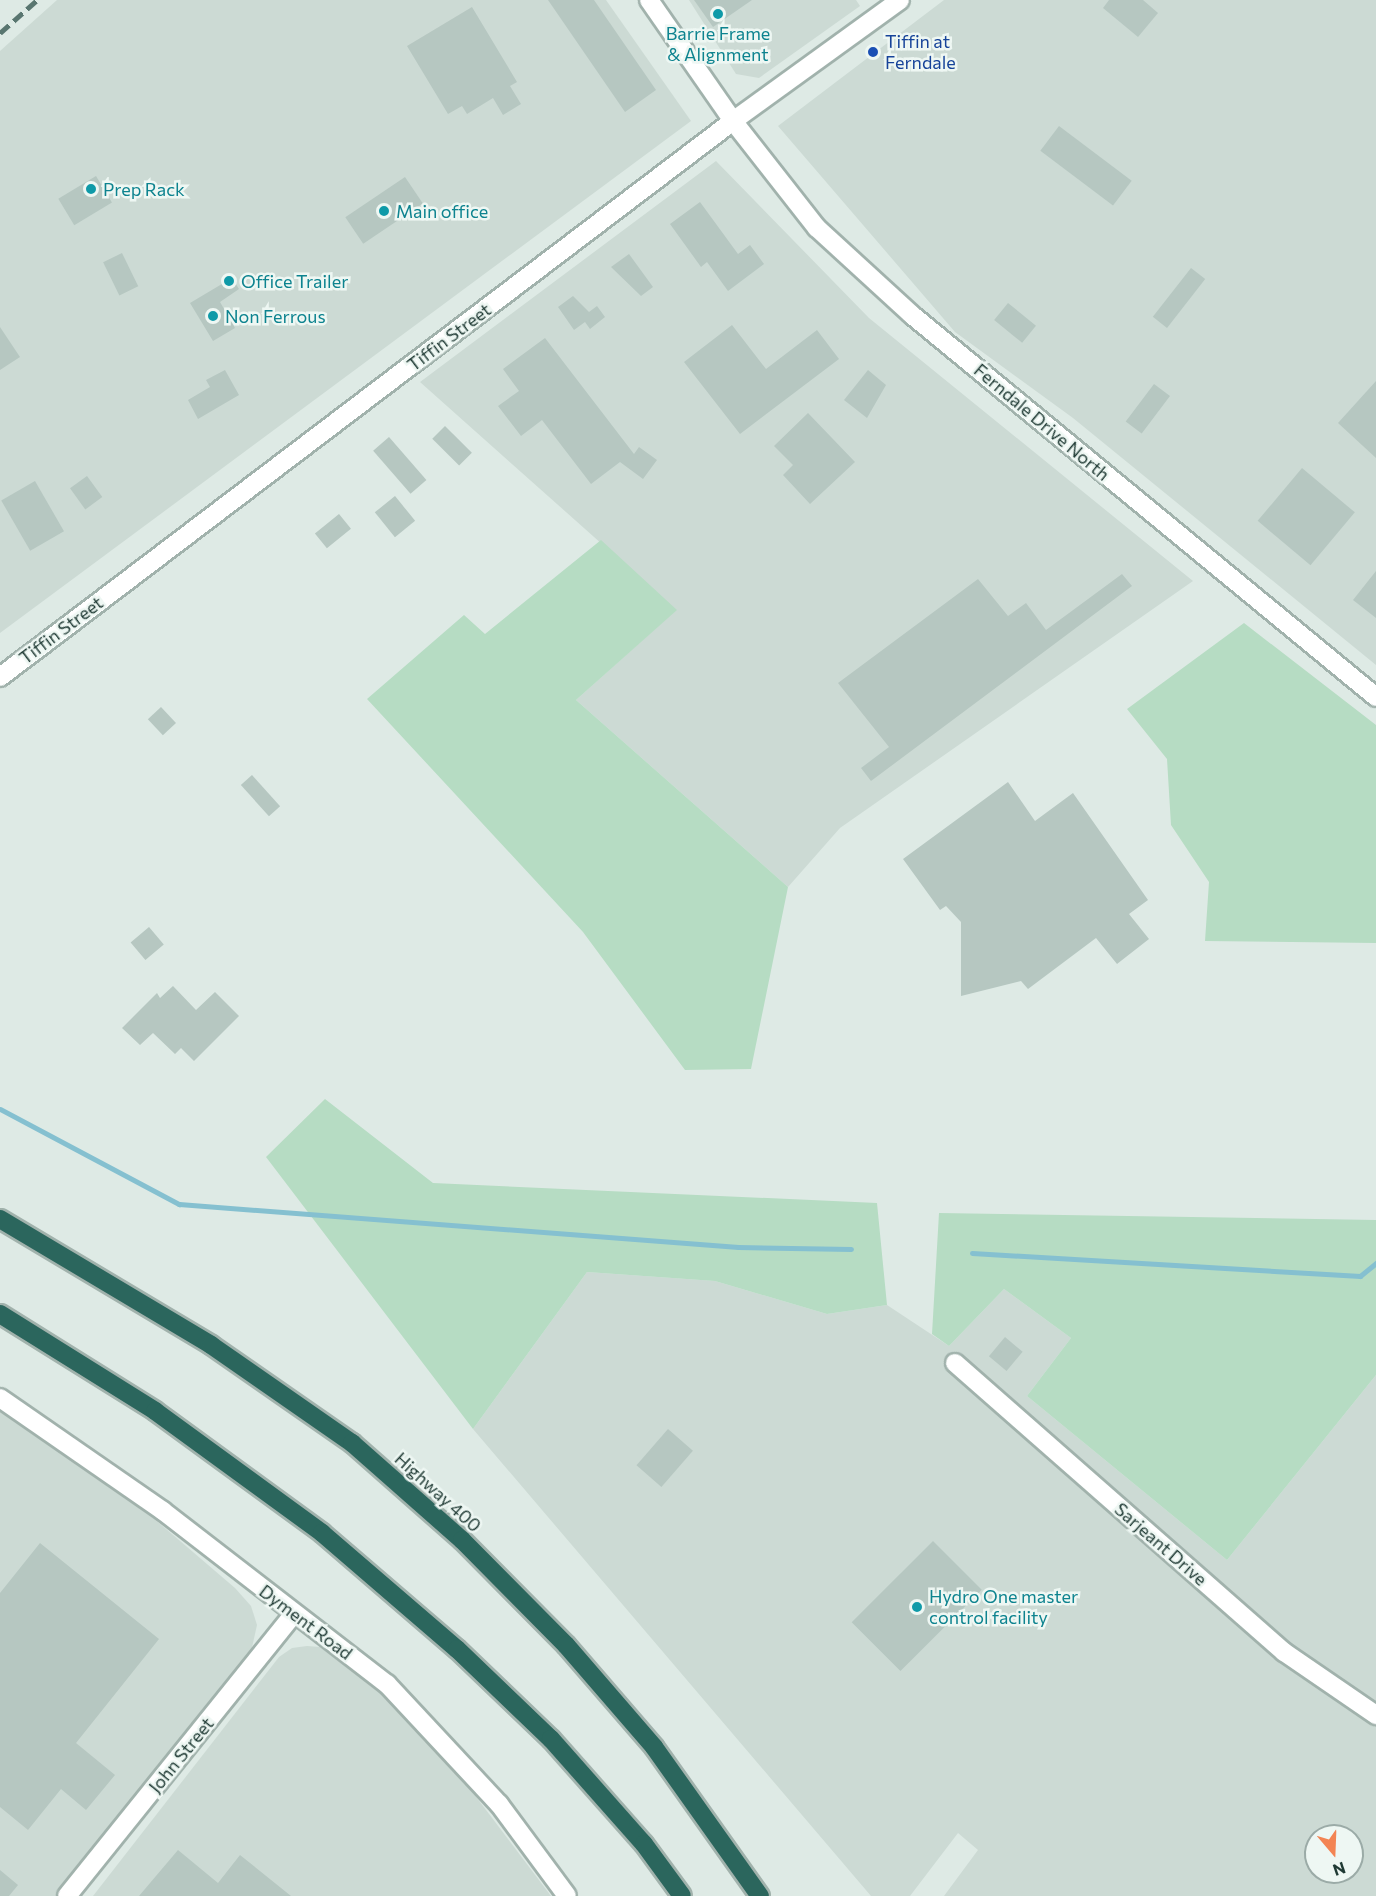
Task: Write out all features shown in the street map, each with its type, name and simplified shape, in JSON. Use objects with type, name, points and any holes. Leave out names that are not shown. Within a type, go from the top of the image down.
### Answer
[{"type":"highway","name":"Highway 400","points":[[0,1219],[220,1352],[352,1443],[462,1540],[567,1645],[654,1747],[760,1896]]},
{"type":"highway","points":[[0,1314],[155,1411],[331,1540],[457,1649],[551,1739],[644,1844],[682,1896]]},
{"type":"street","name":"Ferndale Drive North","points":[[649,0],[733,121],[816,228],[912,315],[1376,697]]},
{"type":"street","name":"Tiffin Street","points":[[0,677],[733,121],[900,0]]},
{"type":"street","name":"Sarjeant Drive","points":[[955,1363],[1284,1652],[1376,1715]]},
{"type":"street","name":"Dyment Road","points":[[0,1398],[163,1511],[387,1684],[499,1804],[567,1896]]},
{"type":"street","name":"John Street","points":[[67,1896],[294,1614]]},
{"type":"shaded area","points":[[57,0],[606,0],[691,121],[0,633],[0,51]]},
{"type":"shaded area","points":[[689,0],[856,0],[860,6],[759,78],[736,74]]},
{"type":"shaded area","points":[[944,0],[1376,0],[1376,665],[1073,418],[955,332],[778,126]]},
{"type":"shaded area","points":[[716,161],[869,318],[1193,581],[840,828],[788,887],[576,700],[676,610],[420,382]]},
{"type":"shaded area","points":[[587,1272],[715,1281],[827,1314],[887,1305],[949,1346],[1004,1289],[1071,1338],[1027,1396],[1227,1560],[1376,1375],[1376,1896],[944,1896],[978,1850],[958,1833],[910,1896],[871,1896],[473,1429]]},
{"type":"shaded area","points":[[0,1408],[124,1493],[235,1588],[251,1606],[257,1625],[251,1652],[57,1896],[0,1896]]},
{"type":"shaded area","points":[[320,1647],[382,1694],[468,1786],[551,1896],[93,1896],[279,1657],[292,1648]]},
{"type":"green space","points":[[601,540],[677,610],[576,700],[788,887],[751,1069],[685,1070],[583,932],[367,699],[464,615],[485,634]]},
{"type":"green space","points":[[1244,623],[1376,725],[1376,943],[1205,941],[1209,882],[1171,825],[1167,759],[1127,709]]},
{"type":"green space","points":[[325,1099],[433,1183],[877,1203],[887,1305],[827,1314],[715,1281],[587,1272],[473,1429],[266,1157]]},
{"type":"green space","points":[[939,1213],[1376,1220],[1376,1375],[1227,1560],[1027,1396],[1071,1338],[1004,1289],[949,1346],[932,1334]]},
{"type":"building","points":[[548,0],[594,0],[656,90],[625,112]]},
{"type":"building","name":"Barrie Frame & Alignment","points":[[694,0],[752,0],[713,27]]},
{"type":"building","points":[[1109,0],[1143,0],[1158,13],[1138,37],[1103,8]]},
{"type":"building","points":[[472,7],[517,82],[510,86],[521,104],[503,115],[493,98],[467,114],[462,106],[448,114],[407,46]]},
{"type":"building","points":[[1059,126],[1132,181],[1113,206],[1040,151]]},
{"type":"building","name":"Prep Rack","points":[[96,176],[112,203],[74,225],[58,199]]},
{"type":"building","name":"Main office","points":[[405,177],[423,204],[363,244],[345,217]]},
{"type":"building","points":[[700,202],[738,254],[750,245],[764,264],[728,291],[707,262],[701,267],[670,224]]},
{"type":"building","points":[[122,253],[138,286],[119,295],[103,262]]},
{"type":"building","points":[[629,254],[653,287],[641,296],[611,267]]},
{"type":"building","points":[[1191,268],[1205,279],[1167,328],[1153,317]]},
{"type":"building","name":"Non Ferrous","points":[[232,278],[239,289],[220,302],[235,328],[213,341],[190,303]]},
{"type":"building","points":[[573,296],[589,312],[597,306],[605,317],[590,329],[585,322],[574,330],[558,307]]},
{"type":"building","points":[[1008,303],[1036,326],[1022,343],[994,320]]},
{"type":"building","points":[[732,325],[766,369],[817,330],[839,359],[740,434],[684,362]]},
{"type":"building","points":[[0,327],[20,357],[0,370]]},
{"type":"building","points":[[545,338],[634,454],[639,447],[657,460],[643,479],[620,462],[591,484],[542,420],[521,436],[498,406],[519,391],[503,369]]},
{"type":"building","points":[[225,370],[239,395],[198,419],[188,400],[210,387],[206,380]]},
{"type":"building","points":[[868,370],[886,385],[867,418],[844,400]]},
{"type":"building","points":[[1376,381],[1376,458],[1338,423]]},
{"type":"building","points":[[1154,384],[1170,396],[1142,434],[1126,422]]},
{"type":"building","points":[[808,413],[855,462],[810,504],[783,475],[793,465],[774,446]]},
{"type":"building","points":[[445,426],[472,453],[459,466],[432,439]]},
{"type":"building","points":[[389,437],[426,480],[411,494],[373,451]]},
{"type":"building","points":[[1302,468],[1355,512],[1311,565],[1258,521]]},
{"type":"building","points":[[87,476],[102,497],[85,509],[70,488]]},
{"type":"building","points":[[35,481],[64,531],[30,551],[1,500]]},
{"type":"building","points":[[395,496],[415,521],[395,537],[375,512]]},
{"type":"building","points":[[339,514],[351,529],[327,548],[315,534]]},
{"type":"building","points":[[1376,571],[1376,618],[1353,600]]},
{"type":"building","points":[[1122,574],[1132,586],[871,781],[861,768],[889,747],[838,683],[978,579],[1008,616],[1026,603],[1046,630]]},
{"type":"building","points":[[161,707],[176,723],[163,735],[148,719]]},
{"type":"building","points":[[252,775],[280,806],[269,816],[241,785]]},
{"type":"building","points":[[1008,782],[1035,821],[1073,793],[1148,900],[1129,914],[1149,939],[1117,964],[1096,938],[1028,989],[1021,981],[961,996],[961,922],[946,906],[940,910],[903,859]]},
{"type":"building","points":[[149,927],[164,945],[145,960],[131,942]]},
{"type":"building","points":[[173,986],[196,1010],[215,992],[239,1016],[194,1061],[181,1048],[175,1054],[153,1033],[140,1045],[122,1028],[157,993],[160,998]]},
{"type":"building","points":[[1005,1337],[1023,1352],[1007,1371],[989,1356]]},
{"type":"building","points":[[668,1429],[693,1451],[661,1487],[637,1465]]},
{"type":"building","name":"Hydro One master control facility","points":[[933,1541],[982,1590],[900,1671],[852,1622]]},
{"type":"building","points":[[40,1543],[159,1639],[76,1743],[115,1775],[86,1810],[61,1789],[28,1830],[0,1807],[0,1593]]},
{"type":"building","points":[[178,1850],[218,1883],[240,1855],[291,1896],[139,1896]]},
{"type":"building","points":[[0,1870],[18,1885],[9,1896],[0,1896]]},
{"type":"waterway","points":[[0,1109],[179,1204],[738,1247],[851,1249]]},
{"type":"waterway","points":[[972,1253],[1360,1276],[1376,1263]]},
{"type":"railway","points":[[0,33],[37,0]]},
{"type":"place","name":"Barrie Frame & Alignment","points":[[718,14]]},
{"type":"place","name":"Tiffin at Ferndale","points":[[873,52]]},
{"type":"place","name":"Prep Rack","points":[[91,189]]},
{"type":"place","name":"Main office","points":[[384,211]]},
{"type":"place","name":"Office Trailer","points":[[229,281]]},
{"type":"place","name":"Non Ferrous","points":[[213,316]]},
{"type":"place","name":"Hydro One master control facility","points":[[917,1607]]}]
